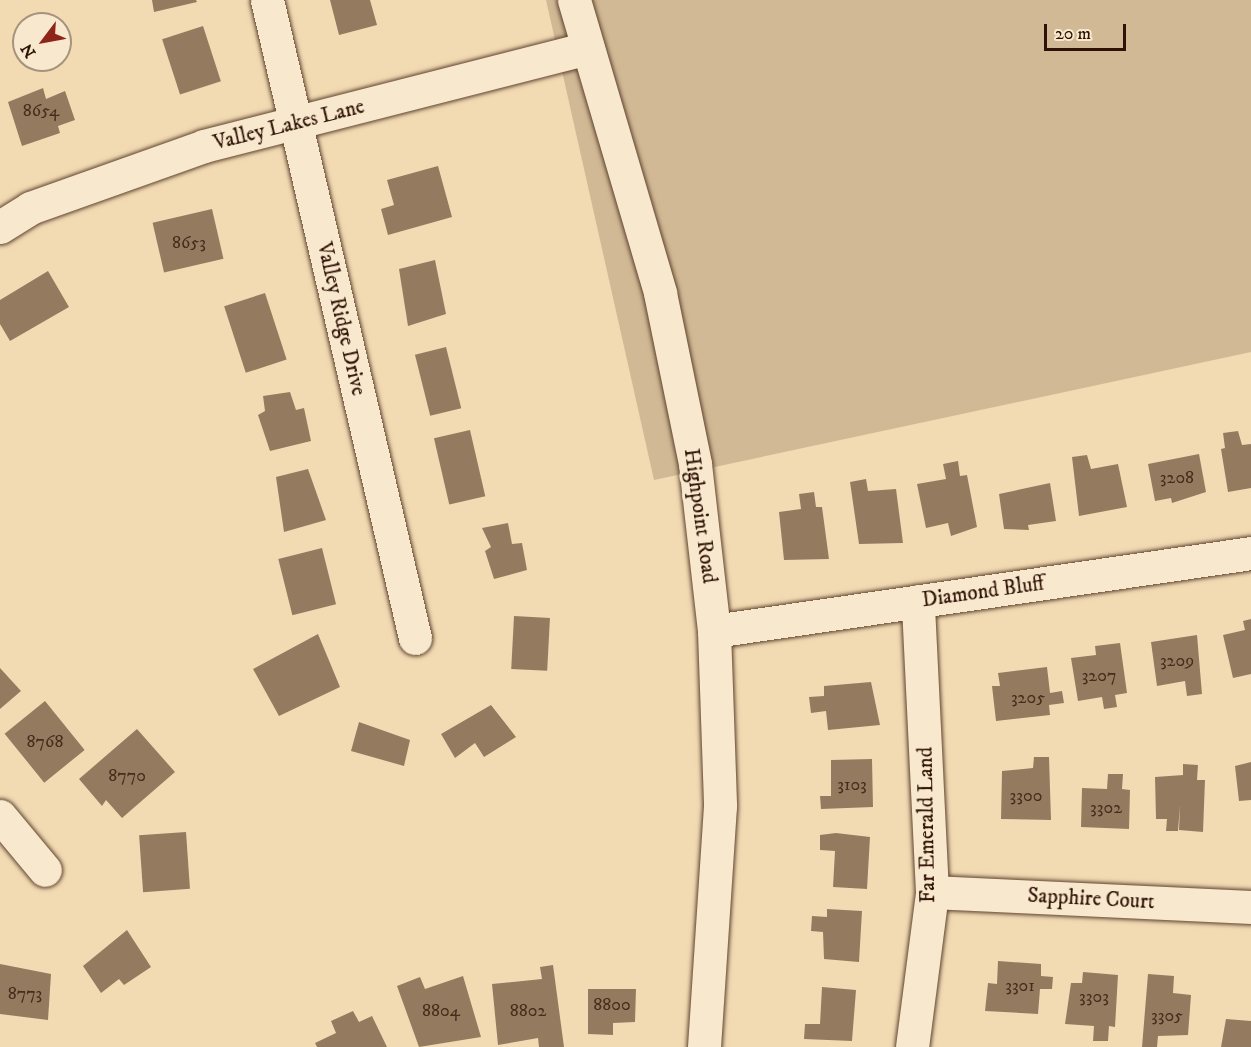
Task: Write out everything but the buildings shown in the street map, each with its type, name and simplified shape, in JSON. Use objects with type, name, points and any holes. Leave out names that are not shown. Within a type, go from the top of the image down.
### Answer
[{"type":"street","name":"Valley Ridge Drive","points":[[267,0],[415,638]]},
{"type":"street","name":"Highpoint Road","points":[[574,0],[660,292],[695,464],[714,631],[720,806],[704,1047]]},
{"type":"street","name":"Valley Lakes Lane","points":[[0,227],[30,207],[204,146],[588,48]]},
{"type":"street","name":"Diamond Bluff","points":[[714,631],[1251,553]]},
{"type":"street","name":"Far Emerald Land","points":[[912,1047],[932,892],[918,601]]},
{"type":"street","points":[[0,816],[45,870]]},
{"type":"street","name":"Sapphire Court","points":[[932,892],[1251,907]]},
{"type":"shaded area","points":[[546,0],[1251,0],[1251,352],[654,480]]}]
